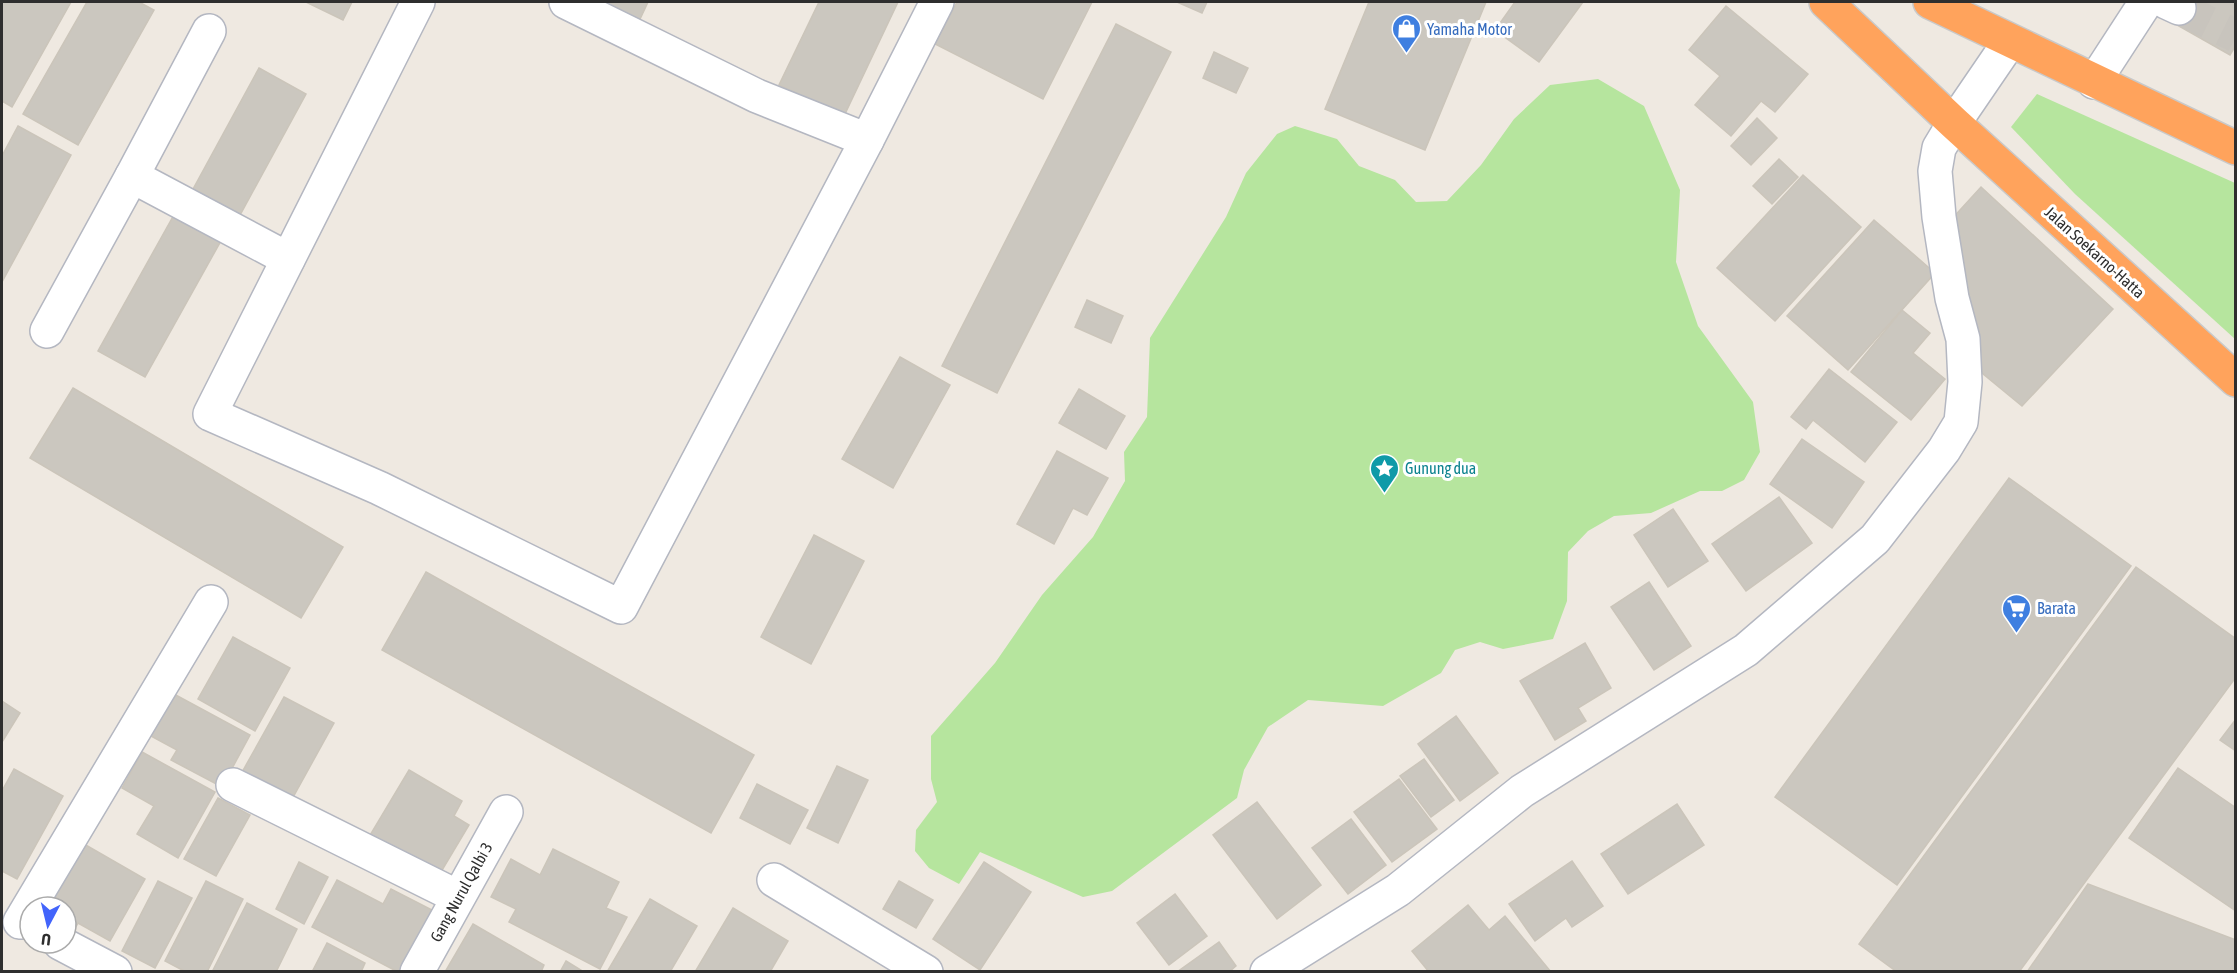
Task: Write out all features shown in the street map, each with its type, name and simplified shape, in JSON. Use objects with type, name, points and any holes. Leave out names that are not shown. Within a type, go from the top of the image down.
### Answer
[{"type":"highway","name":"Jalan Soekarno-Hatta","points":[[1826,2],[2235,381]]},
{"type":"highway","points":[[1930,2],[2235,148]]},
{"type":"street","points":[[418,2],[210,414],[380,488],[621,607],[867,140],[937,2]]},
{"type":"street","points":[[566,2],[757,96],[867,140]]},
{"type":"street","points":[[2094,82],[2146,2]]},
{"type":"street","points":[[47,331],[209,31]]},
{"type":"street","points":[[1267,972],[1398,890],[1522,791],[1746,650],[1875,539],[1944,450],[1960,422],[1965,382],[1963,339],[1952,298],[1939,217],[1935,171],[1939,148],[2010,41]]},
{"type":"street","points":[[132,176],[288,259]]},
{"type":"street","points":[[17,921],[211,602]]},
{"type":"street","points":[[233,785],[458,897]]},
{"type":"street","name":"Gang Nurul Qalbi 3","points":[[417,972],[506,812]]},
{"type":"street","points":[[774,880],[926,972]]},
{"type":"street","points":[[78,952],[115,972]]},
{"type":"green space","points":[[1598,79],[1644,106],[1680,190],[1676,262],[1698,326],[1753,402],[1760,452],[1744,480],[1722,491],[1700,491],[1651,513],[1614,516],[1588,531],[1568,552],[1567,601],[1553,639],[1503,649],[1480,642],[1455,650],[1441,673],[1383,706],[1308,700],[1268,727],[1244,770],[1237,798],[1112,891],[1083,897],[980,852],[959,884],[929,868],[915,851],[916,830],[937,802],[931,779],[931,736],[995,663],[1042,595],[1093,537],[1125,481],[1124,452],[1147,417],[1150,338],[1226,217],[1246,173],[1277,134],[1295,126],[1337,139],[1359,166],[1395,180],[1416,202],[1447,201],[1481,165],[1514,119],[1550,85]]},
{"type":"green space","points":[[2037,94],[2235,183],[2235,339],[2075,194],[2011,127]]},
{"type":"building","points":[[2,2],[71,2],[12,107],[2,101]]},
{"type":"building","points":[[87,2],[139,2],[154,10],[78,145],[23,114]]},
{"type":"building","points":[[306,2],[352,2],[343,20]]},
{"type":"building","points":[[570,2],[648,2],[634,32]]},
{"type":"building","points":[[819,2],[898,2],[844,116],[779,85]]},
{"type":"building","points":[[957,2],[1092,2],[1043,99],[935,44]]},
{"type":"building","points":[[1177,2],[1207,2],[1202,13]]},
{"type":"building","name":"Yamaha Motor","points":[[1369,2],[1486,2],[1425,150],[1325,109]]},
{"type":"building","points":[[1515,2],[1583,2],[1539,62],[1495,30]]},
{"type":"building","points":[[2182,2],[2236,2],[2236,45],[2230,55],[2170,21]]},
{"type":"building","points":[[1726,6],[1808,74],[1775,112],[1761,101],[1731,136],[1695,105],[1720,76],[1689,50]]},
{"type":"building","points":[[1116,24],[1171,52],[997,393],[942,366]]},
{"type":"building","points":[[1214,52],[1248,68],[1236,93],[1203,78]]},
{"type":"building","points":[[259,68],[306,94],[233,228],[186,202]]},
{"type":"building","points":[[1757,118],[1777,138],[1751,165],[1731,146]]},
{"type":"building","points":[[18,126],[71,155],[2,282],[2,156]]},
{"type":"building","points":[[1779,159],[1798,177],[1772,204],[1753,186]]},
{"type":"building","points":[[1803,175],[1861,227],[1775,321],[1717,268]]},
{"type":"building","points":[[1981,187],[2113,309],[2022,406],[1982,373],[1950,221]]},
{"type":"building","points":[[175,213],[222,239],[145,377],[98,351]]},
{"type":"building","points":[[1874,220],[1935,273],[1848,370],[1787,316]]},
{"type":"building","points":[[1087,300],[1123,316],[1111,343],[1075,327]]},
{"type":"building","points":[[1902,310],[1930,333],[1913,353],[1945,379],[1911,420],[1851,372]]},
{"type":"building","points":[[900,357],[950,385],[893,488],[842,459]]},
{"type":"building","points":[[1829,369],[1897,422],[1865,462],[1813,420],[1806,429],[1791,417]]},
{"type":"building","points":[[73,388],[343,547],[301,618],[30,458]]},
{"type":"building","points":[[1079,389],[1125,416],[1106,449],[1059,423]]},
{"type":"building","points":[[1802,439],[1864,482],[1832,528],[1770,484]]},
{"type":"building","points":[[1057,451],[1108,478],[1087,515],[1073,508],[1054,544],[1017,524]]},
{"type":"building","points":[[2009,478],[2131,566],[1897,885],[1775,797]]},
{"type":"building","points":[[1779,497],[1812,543],[1746,591],[1712,544]]},
{"type":"building","points":[[1673,509],[1708,561],[1668,587],[1634,535]]},
{"type":"building","points":[[814,535],[864,561],[811,664],[761,637]]},
{"type":"building","points":[[2136,567],[2236,639],[2236,677],[2019,972],[1897,972],[1859,944]]},
{"type":"building","points":[[426,572],[754,755],[711,833],[382,650]]},
{"type":"building","points":[[1649,582],[1691,646],[1654,670],[1611,607]]},
{"type":"building","points":[[233,637],[290,668],[255,731],[198,699]]},
{"type":"building","points":[[1585,643],[1611,688],[1578,708],[1586,721],[1555,740],[1520,681]]},
{"type":"building","points":[[172,693],[250,735],[222,787],[171,760],[177,750],[149,735]]},
{"type":"building","points":[[284,697],[334,723],[286,810],[236,783]]},
{"type":"building","points":[[2,701],[20,713],[2,742]]},
{"type":"building","points":[[1456,716],[1498,773],[1460,801],[1418,744]]},
{"type":"building","points":[[2236,719],[2236,751],[2220,740]]},
{"type":"building","points":[[142,752],[215,792],[178,858],[137,834],[154,806],[122,788]]},
{"type":"building","points":[[1424,759],[1454,800],[1431,817],[1400,776]]},
{"type":"building","points":[[837,766],[868,780],[838,843],[807,828]]},
{"type":"building","points":[[2178,768],[2236,808],[2236,911],[2129,838]]},
{"type":"building","points":[[14,769],[63,796],[17,879],[2,871],[2,791]]},
{"type":"building","points":[[409,770],[462,801],[454,816],[469,825],[432,887],[363,847]]},
{"type":"building","points":[[1399,779],[1437,829],[1392,862],[1354,812]]},
{"type":"building","points":[[757,784],[808,810],[790,844],[740,818]]},
{"type":"building","points":[[218,798],[250,815],[216,876],[184,859]]},
{"type":"building","points":[[1257,802],[1321,885],[1277,919],[1213,835]]},
{"type":"building","points":[[1677,804],[1704,845],[1628,894],[1601,854]]},
{"type":"building","points":[[1351,819],[1386,865],[1348,894],[1312,848]]},
{"type":"building","points":[[77,840],[145,879],[110,941],[78,923],[78,895],[46,895]]},
{"type":"building","points":[[553,849],[619,882],[606,908],[627,917],[600,969],[509,922],[516,909],[491,897],[511,859],[540,875]]},
{"type":"building","points":[[1572,861],[1603,906],[1572,927],[1566,918],[1535,941],[1509,904]]},
{"type":"building","points":[[299,862],[328,877],[304,924],[276,909]]},
{"type":"building","points":[[984,862],[1031,892],[980,970],[933,939]]},
{"type":"building","points":[[337,880],[383,904],[391,889],[436,912],[404,972],[398,972],[312,927]]},
{"type":"building","points":[[158,881],[192,898],[155,968],[122,951]]},
{"type":"building","points":[[206,881],[243,899],[207,972],[186,972],[165,961]]},
{"type":"building","points":[[899,881],[933,900],[916,928],[883,909]]},
{"type":"building","points":[[2088,884],[2236,940],[2236,972],[2027,972]]},
{"type":"building","points":[[1175,894],[1207,936],[1169,965],[1137,923]]},
{"type":"building","points":[[650,899],[697,926],[670,972],[607,972]]},
{"type":"building","points":[[247,903],[297,929],[276,972],[215,972],[213,970]]},
{"type":"building","points":[[1468,905],[1489,930],[1505,916],[1551,972],[1429,972],[1412,951]]},
{"type":"building","points":[[733,908],[788,941],[770,972],[695,972]]},
{"type":"building","points":[[473,924],[544,965],[541,972],[445,972]]},
{"type":"building","points":[[1219,942],[1236,966],[1229,972],[1177,972]]},
{"type":"building","points":[[327,943],[365,963],[361,972],[312,972]]},
{"type":"building","points":[[566,961],[584,972],[560,972]]},
{"type":"tunnel","points":[[2179,8],[2236,36]]},
{"type":"place","name":"Yamaha Motor","points":[[1406,54]]},
{"type":"place","name":"Gunung dua","points":[[1384,494]]},
{"type":"place","name":"Barata","points":[[2016,634]]}]
